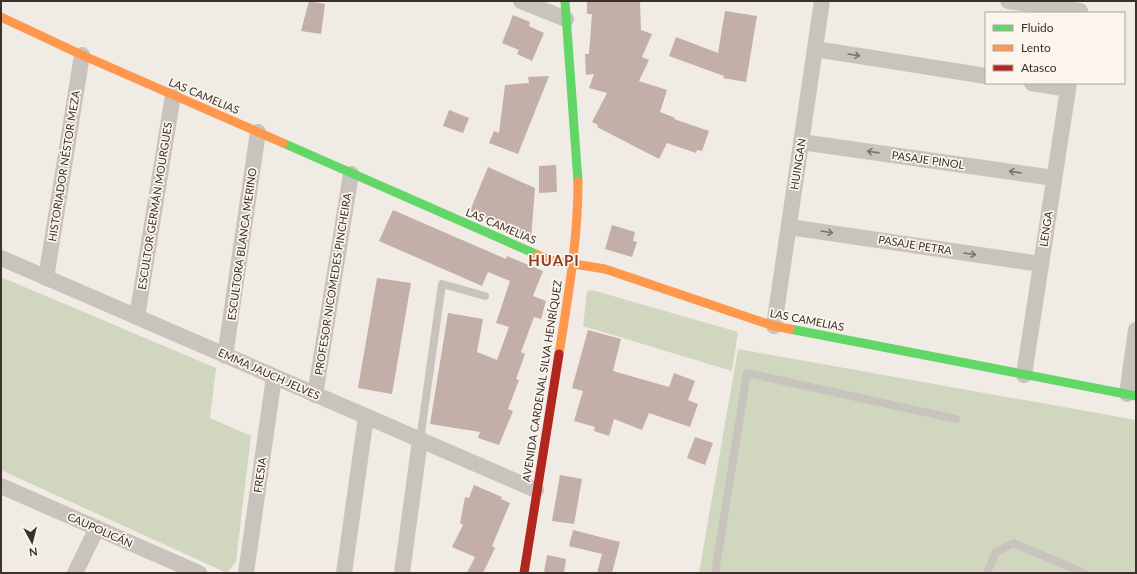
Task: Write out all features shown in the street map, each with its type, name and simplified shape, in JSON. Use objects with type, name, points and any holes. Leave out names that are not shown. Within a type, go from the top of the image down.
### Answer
[{"type":"street","points":[[521,1],[566,19]]},
{"type":"street","name":"AVENIDA CARDENAL SILVA HENRÍQUEZ","points":[[524,573],[573,264],[578,219],[578,178],[565,1]]},
{"type":"street","name":"HUINGAN","points":[[774,326],[822,1]]},
{"type":"street","points":[[1008,1],[1080,8]]},
{"type":"street","name":"LAS CAMELIAS","points":[[1,17],[82,55],[549,260],[612,271],[774,326],[1131,395]]},
{"type":"street","points":[[815,49],[985,76]]},
{"type":"street","name":"HISTORIADOR NÉSTOR MEZA","points":[[46,278],[82,55]]},
{"type":"street","points":[[1044,84],[1068,86]]},
{"type":"street","name":"LENGA","points":[[1024,375],[1068,86]]},
{"type":"street","name":"ESCULTOR GERMÁN MOURGUES","points":[[137,317],[173,95]]},
{"type":"street","name":"ESCULTORA BLANCA MERINO","points":[[225,356],[258,132]]},
{"type":"street","name":"PASAJE PINOL","points":[[801,142],[1054,178]]},
{"type":"street","name":"PROFESOR NICOMEDES PINCHEIRA","points":[[315,395],[351,174]]},
{"type":"street","name":"PASAJE PETRA","points":[[789,227],[1041,264]]},
{"type":"street","name":"EMMA JAUCH JELVES","points":[[1,258],[536,490]]},
{"type":"street","points":[[1131,395],[1136,330]]},
{"type":"street","name":"FRESIA","points":[[246,573],[274,377]]},
{"type":"street","points":[[344,573],[366,417]]},
{"type":"street","points":[[402,573],[420,440]]},
{"type":"street","name":"CAUPOLICÁN","points":[[1,486],[190,571]]},
{"type":"street","points":[[75,573],[97,528]]},
{"type":"lane","points":[[420,440],[442,284],[485,296]]},
{"type":"lane","points":[[716,573],[748,374],[956,419]]},
{"type":"lane","points":[[987,573],[996,552],[1013,543],[1084,573]]},
{"type":"green space","points":[[1,277],[216,368],[210,418],[251,436],[236,561],[227,573],[1,470]]},
{"type":"green space","points":[[592,290],[738,332],[732,371],[583,326],[587,291]]},
{"type":"green space","points":[[738,349],[1136,420],[1136,573],[699,573]]},
{"type":"building","points":[[309,1],[325,4],[321,34],[301,31]]},
{"type":"building","points":[[587,1],[640,1],[641,30],[652,34],[642,57],[649,60],[639,81],[667,90],[660,112],[675,118],[674,119],[709,131],[702,151],[697,150],[696,153],[667,143],[659,159],[597,127],[598,125],[592,122],[607,93],[589,88],[594,74],[586,75],[585,54],[589,54],[592,14],[587,14]]},
{"type":"building","points":[[725,11],[757,16],[746,82],[723,78],[724,76],[669,56],[676,37],[718,53]]},
{"type":"building","points":[[513,15],[530,22],[529,26],[544,33],[532,61],[517,54],[519,50],[502,43]]},
{"type":"building","points":[[549,76],[518,154],[489,143],[494,131],[499,133],[505,85],[529,83],[528,77]]},
{"type":"building","points":[[449,110],[469,118],[463,133],[443,126]]},
{"type":"building","points":[[556,165],[557,192],[539,193],[539,166]]},
{"type":"building","points":[[488,167],[535,188],[531,239],[470,211]]},
{"type":"building","points":[[393,210],[506,259],[507,256],[543,271],[533,296],[546,301],[541,319],[534,317],[521,352],[525,354],[516,379],[519,380],[508,409],[513,411],[499,445],[478,438],[480,432],[430,424],[448,313],[483,319],[477,352],[497,360],[509,327],[496,323],[510,281],[488,272],[482,286],[379,241]]},
{"type":"building","points":[[612,225],[635,232],[633,241],[637,242],[632,257],[605,249]]},
{"type":"building","points":[[377,278],[411,283],[392,394],[358,388]]},
{"type":"building","points":[[588,330],[621,339],[613,371],[669,387],[674,373],[695,381],[688,400],[698,404],[690,427],[649,413],[642,430],[614,419],[609,436],[594,431],[595,427],[574,421],[583,391],[572,388]]},
{"type":"building","points":[[695,437],[713,443],[705,465],[687,458]]},
{"type":"building","points":[[560,475],[582,479],[574,524],[552,521]]},
{"type":"building","points":[[474,485],[502,497],[501,499],[510,503],[492,546],[495,548],[483,573],[467,573],[475,557],[452,547],[463,525],[460,523],[465,497],[469,498]]},
{"type":"building","points":[[573,530],[620,542],[612,573],[597,573],[602,554],[569,546]]},
{"type":"building","points":[[547,555],[566,559],[564,573],[544,573]]},
{"type":"traffic: fast","points":[[565,1],[578,182]]},
{"type":"traffic: fast","points":[[283,143],[538,255]]},
{"type":"traffic: fast","points":[[790,329],[1136,396]]},
{"type":"traffic: slow","points":[[1,17],[82,55],[283,143]]},
{"type":"traffic: slow","points":[[559,354],[574,247],[578,204],[578,182]]},
{"type":"traffic: slow","points":[[538,255],[549,260],[605,269],[774,326],[790,329]]},
{"type":"traffic: jam","points":[[524,573],[559,354]]},
{"type":"district","name":"HUAPI","points":[[554,261]]}]
